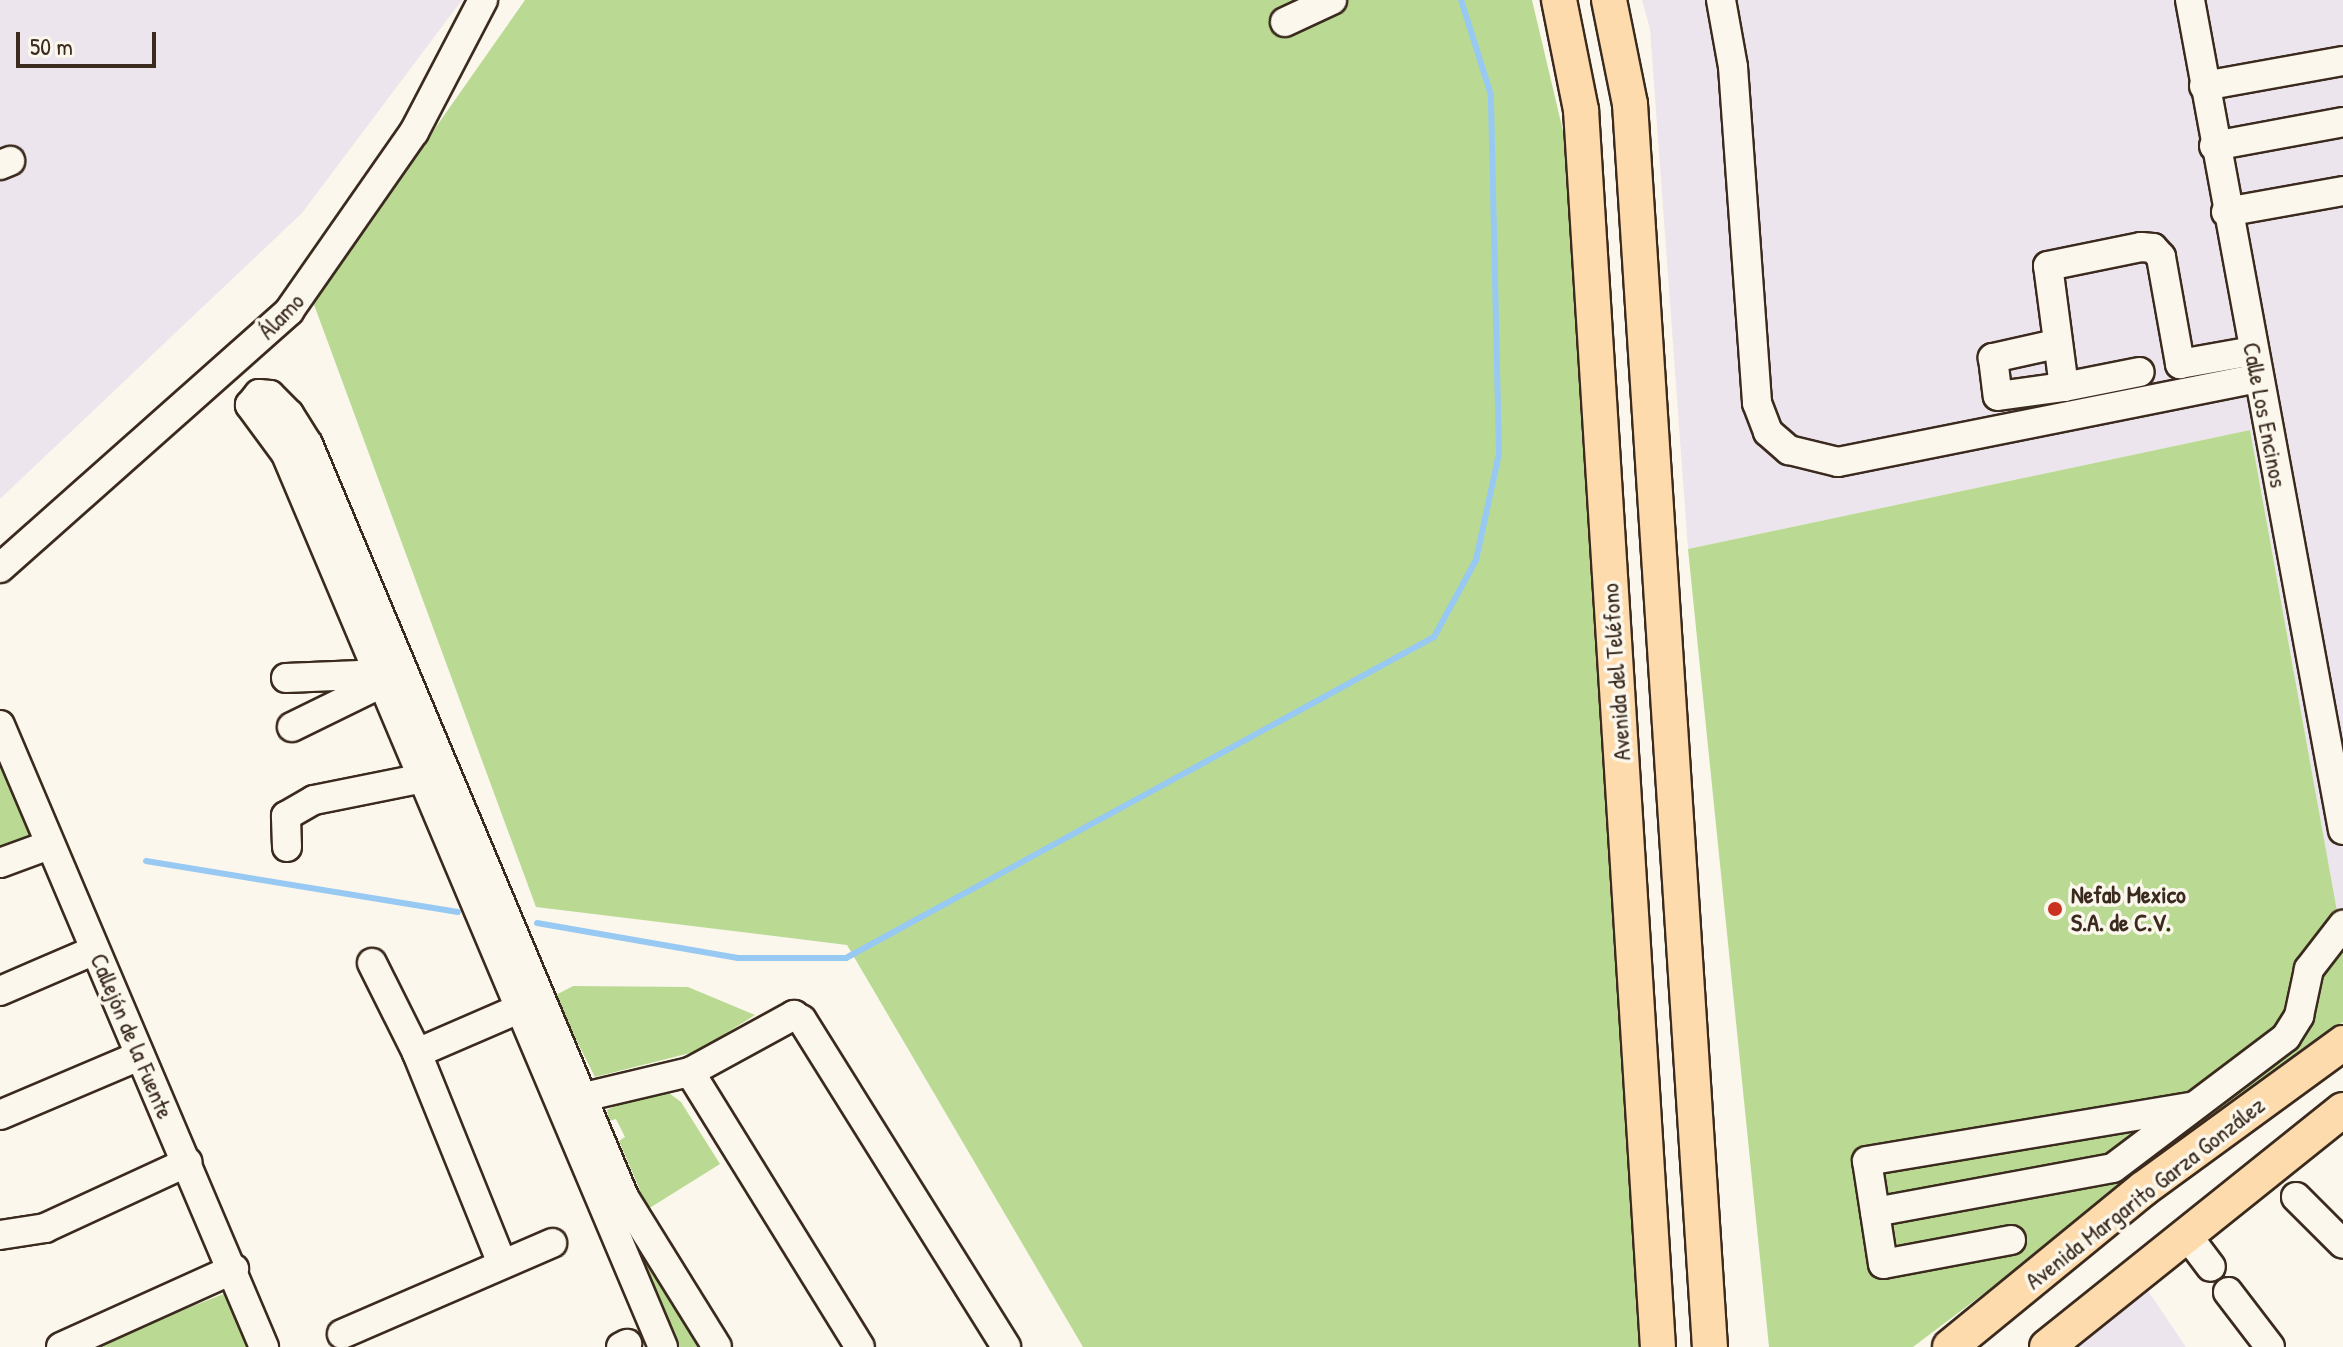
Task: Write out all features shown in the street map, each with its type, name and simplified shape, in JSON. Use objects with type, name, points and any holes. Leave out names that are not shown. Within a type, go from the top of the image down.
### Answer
[{"type":"main road","name":"Avenida del Teléfono","points":[[1559,0],[1581,110],[1658,1347]]},
{"type":"main road","name":"Avenida del Teléfono","points":[[1609,0],[1631,120],[1710,1347]]},
{"type":"main road","name":"Avenida Margarito Garza González","points":[[1950,1347],[2143,1189],[2343,1043]]},
{"type":"main road","points":[[2053,1345],[2186,1234],[2343,1110]]},
{"type":"street","name":"Álamo","points":[[0,568],[289,311],[414,132],[483,0]]},
{"type":"street","points":[[1285,22],[1332,0]]},
{"type":"street","points":[[1721,0],[1732,55],[1757,403],[1768,432],[1789,450],[1838,462],[2255,365]]},
{"type":"street","name":"Calle Los Encinos","points":[[2190,0],[2226,212],[2343,830]]},
{"type":"street","points":[[2204,86],[2343,61]]},
{"type":"street","points":[[2214,146],[2343,122]]},
{"type":"street","points":[[2226,212],[2343,191]]},
{"type":"street","points":[[2064,387],[2048,266],[2141,247],[2153,248],[2161,257],[2180,364],[2255,365]]},
{"type":"street","points":[[2056,344],[1993,358],[1996,392],[2003,399],[2140,372]]},
{"type":"street","points":[[386,680],[308,444],[289,414],[270,395],[259,394],[250,405],[286,454],[386,680],[437,777],[579,1106],[633,1215],[717,1347]]},
{"type":"street","points":[[286,678],[360,675],[386,680]]},
{"type":"street","points":[[292,727],[386,680]]},
{"type":"street","name":"Callejón de la Fuente","points":[[0,725],[139,1056],[234,1269],[264,1347]]},
{"type":"street","points":[[287,847],[286,816],[314,800],[437,777]]},
{"type":"street","points":[[0,863],[49,845]]},
{"type":"street","points":[[1875,1212],[2113,1168],[2295,1026],[2309,969],[2343,925]]},
{"type":"street","points":[[0,991],[95,950]]},
{"type":"street","points":[[372,963],[417,1053],[502,1263]]},
{"type":"street","points":[[518,967],[521,1008],[579,1106],[663,1347]]},
{"type":"street","points":[[417,1053],[521,1008]]},
{"type":"street","points":[[579,1106],[690,1072],[784,1016],[802,1020],[1006,1347]]},
{"type":"street","points":[[0,1115],[139,1056]]},
{"type":"street","points":[[690,1072],[860,1347]]},
{"type":"street","points":[[2011,1240],[1883,1264],[1867,1161],[2195,1106]]},
{"type":"street","points":[[0,1235],[45,1228],[188,1162]]},
{"type":"street","points":[[2296,1197],[2340,1234]]},
{"type":"street","points":[[2186,1234],[2211,1267]]},
{"type":"street","points":[[342,1334],[552,1243]]},
{"type":"street","points":[[61,1347],[234,1269]]},
{"type":"street","points":[[2228,1292],[2270,1347]]},
{"type":"street","points":[[2248,1319],[2250,1347]]},
{"type":"shaded area","points":[[0,0],[462,0],[302,213],[0,499]]},
{"type":"shaded area","points":[[1642,0],[2343,0],[2343,944],[2250,430],[1688,549],[1650,29]]},
{"type":"shaded area","points":[[2146,1288],[2186,1347],[2074,1347]]},
{"type":"green space","points":[[525,0],[1532,0],[1563,131],[1604,607],[1644,1347],[1083,1347],[847,945],[536,907],[309,291],[344,258]]},
{"type":"green space","points":[[2250,430],[2343,944],[2343,1022],[1913,1347],[1769,1347],[1688,549]]},
{"type":"green space","points":[[0,752],[35,837],[0,851]]},
{"type":"green space","points":[[573,986],[688,987],[755,1015],[698,1051],[595,1077],[554,996]]},
{"type":"green space","points":[[669,1093],[681,1102],[720,1164],[648,1209],[619,1141],[625,1137],[616,1119],[609,1121],[607,1110],[628,1100]]},
{"type":"green space","points":[[585,1116],[707,1347],[671,1347]]},
{"type":"green space","points":[[226,1293],[249,1347],[89,1347]]},
{"type":"waterway","points":[[537,923],[738,958],[846,958],[1434,637],[1476,560],[1499,454],[1491,95],[1461,0]]},
{"type":"waterway","points":[[146,861],[458,912]]},
{"type":"place","name":"Nefab Mexico S.A. de C.V.","points":[[2055,909]]}]
